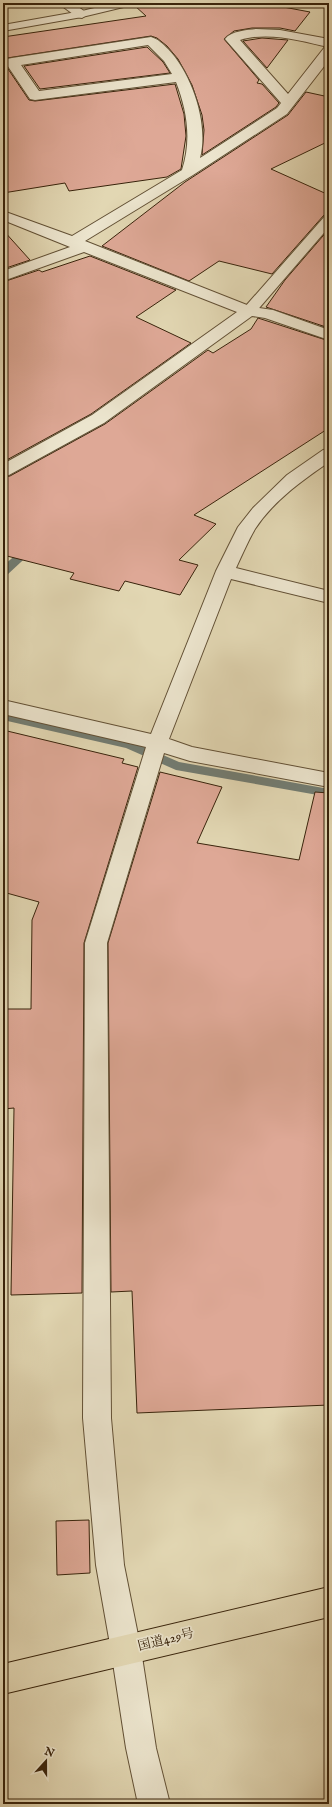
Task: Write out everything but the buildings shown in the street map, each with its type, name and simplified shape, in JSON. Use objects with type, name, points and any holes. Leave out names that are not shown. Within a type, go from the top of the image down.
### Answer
[{"type":"highway","name":"国道429号","points":[[3,1679],[329,1602]]},
{"type":"street","points":[[64,3],[82,14]]},
{"type":"street","points":[[288,103],[232,39],[245,33],[260,32],[281,34],[329,43]]},
{"type":"street","points":[[180,77],[35,96],[12,62],[151,41],[172,61],[180,77],[185,87],[193,117],[194,152],[188,172]]},
{"type":"street","points":[[3,276],[79,245],[282,111],[329,52]]},
{"type":"street","points":[[3,215],[249,311],[267,313],[322,332]]},
{"type":"street","points":[[3,471],[98,419],[249,311]]},
{"type":"street","points":[[154,1804],[141,1748],[126,1650],[110,1565],[97,1418],[96,944],[155,751],[225,570],[247,527],[259,512],[293,479],[329,454]]},
{"type":"street","points":[[225,570],[329,597]]},
{"type":"street","points":[[3,707],[136,736],[155,751],[190,754],[329,780]]},
{"type":"lane","points":[[3,28],[82,14],[128,3]]},
{"type":"lane","points":[[249,311],[329,219]]},
{"type":"waterway","points":[[300,347],[329,322]]},
{"type":"waterway","points":[[3,572],[31,547]]},
{"type":"waterway","points":[[3,716],[129,744],[176,766],[329,793]]}]
